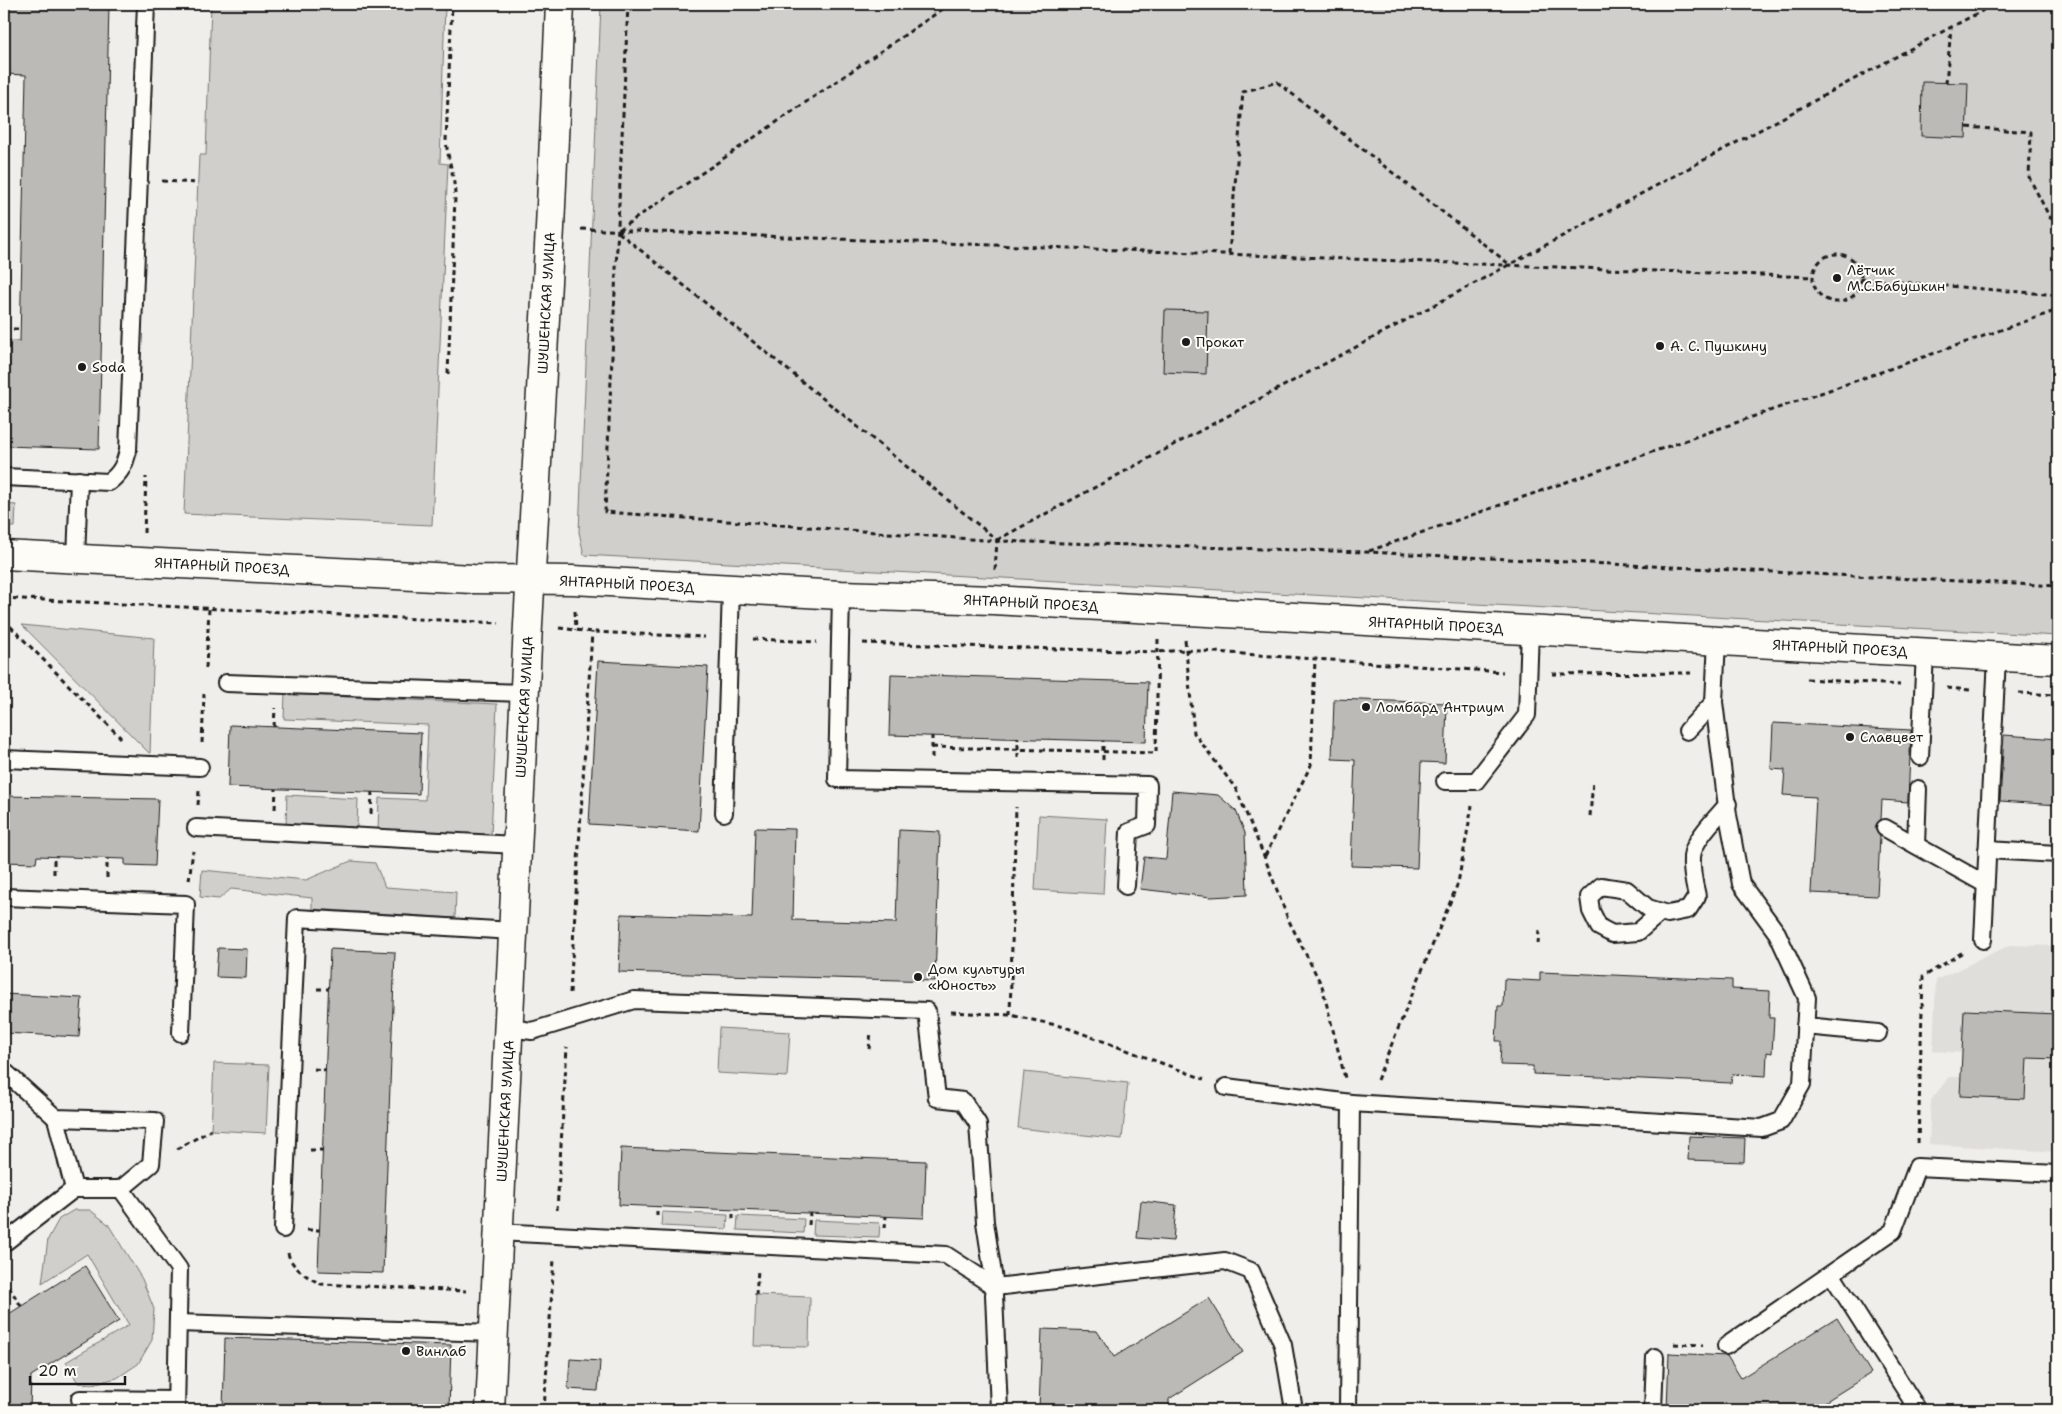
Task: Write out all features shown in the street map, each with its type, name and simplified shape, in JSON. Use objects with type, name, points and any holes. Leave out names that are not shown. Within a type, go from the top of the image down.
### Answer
[{"type":"street","name":"ШУШЕНСКАЯ УЛИЦА","points":[[490,1410],[524,693],[550,228],[560,4]]},
{"type":"street","name":"ЯНТАРНЫЙ ПРОЕЗД","points":[[4,555],[530,580],[573,580],[841,595],[993,600],[2058,660]]},
{"type":"lane","points":[[4,477],[109,482],[120,472],[126,456],[146,4]]},
{"type":"lane","points":[[76,559],[79,480]]},
{"type":"lane","points":[[724,813],[731,589]]},
{"type":"lane","points":[[841,595],[837,779],[1148,786],[1147,825],[1129,832],[1126,886]]},
{"type":"lane","points":[[1445,781],[1476,781],[1527,714],[1530,630]]},
{"type":"lane","points":[[1226,1087],[1360,1104],[1762,1128],[1781,1121],[1802,1084],[1807,998],[1777,933],[1741,884],[1714,702],[1717,640]]},
{"type":"lane","points":[[1920,757],[1926,653]]},
{"type":"lane","points":[[1983,940],[1996,657]]},
{"type":"lane","points":[[226,683],[524,693]]},
{"type":"lane","points":[[1687,731],[1714,702]]},
{"type":"lane","points":[[4,760],[200,768]]},
{"type":"lane","points":[[1916,845],[1918,790]]},
{"type":"lane","points":[[1661,912],[1668,914],[1688,910],[1697,896],[1693,878],[1692,855],[1705,829],[1728,804]]},
{"type":"lane","points":[[196,828],[518,845]]},
{"type":"lane","points":[[1885,828],[1986,884]]},
{"type":"lane","points":[[1987,850],[2058,854]]},
{"type":"lane","points":[[4,897],[186,904],[181,1033]]},
{"type":"lane","points":[[283,1229],[297,918],[513,931]]},
{"type":"lane","points":[[509,1028],[532,1031],[634,1000],[927,1010],[938,1098],[963,1101],[978,1124],[985,1222],[995,1287],[999,1410]]},
{"type":"lane","points":[[1805,1026],[1878,1033]]},
{"type":"lane","points":[[4,1071],[56,1118],[74,1189]]},
{"type":"lane","points":[[1348,1410],[1360,1104]]},
{"type":"lane","points":[[4,1243],[74,1189],[121,1189],[151,1164],[155,1121],[56,1118]]},
{"type":"lane","points":[[1726,1346],[1832,1275],[1893,1231],[1917,1167],[2058,1174]]},
{"type":"lane","points":[[80,1399],[176,1405],[179,1269],[121,1189]]},
{"type":"lane","points":[[499,1232],[946,1255],[995,1287],[1225,1261],[1251,1271],[1283,1345],[1294,1410]]},
{"type":"lane","points":[[1832,1275],[1918,1410]]},
{"type":"lane","points":[[178,1323],[494,1332]]},
{"type":"lane","points":[[1653,1410],[1655,1357]]},
{"type":"path","points":[[448,374],[455,192],[455,178],[448,157],[446,141],[452,4]]},
{"type":"path","points":[[628,4],[605,512],[997,540],[1366,552],[2058,586]]},
{"type":"path","points":[[617,231],[950,4]]},
{"type":"path","points":[[997,540],[1982,11],[1989,4]]},
{"type":"path","points":[[1946,83],[1951,27]]},
{"type":"path","points":[[1229,254],[1243,92],[1276,82],[1509,264]]},
{"type":"path","points":[[1967,127],[2031,132],[2029,177],[2050,218],[2058,218]]},
{"type":"path","points":[[139,179],[197,184]]},
{"type":"path","points":[[550,228],[1813,276]]},
{"type":"path","points":[[617,231],[997,540]]},
{"type":"path","points":[[1838,253],[1848,256],[1856,262],[1862,279],[1860,288],[1854,296],[1846,301],[1836,302],[1827,300],[1819,294],[1814,286],[1813,276],[1815,267],[1821,259],[1829,254],[1838,253]]},
{"type":"path","points":[[1862,279],[2058,295]]},
{"type":"path","points":[[1366,552],[2058,310]]},
{"type":"path","points":[[4,329],[20,329]]},
{"type":"path","points":[[126,456],[146,474],[144,542]]},
{"type":"path","points":[[4,598],[505,623]]},
{"type":"path","points":[[575,604],[576,630]]},
{"type":"path","points":[[205,678],[209,608]]},
{"type":"path","points":[[1171,611],[1186,650],[1194,733],[1236,789],[1288,920],[1322,986],[1360,1104]]},
{"type":"path","points":[[932,747],[1156,753],[1158,652],[1171,611]]},
{"type":"path","points":[[4,620],[148,765]]},
{"type":"path","points":[[553,627],[576,630],[840,643],[1158,652],[1186,650],[1528,674],[1715,673]]},
{"type":"path","points":[[1264,856],[1310,765],[1315,659]]},
{"type":"path","points":[[1805,678],[2058,695]]},
{"type":"path","points":[[186,904],[196,828],[205,688]]},
{"type":"path","points":[[1360,1104],[1458,883],[1476,781]]},
{"type":"path","points":[[1590,816],[1593,781]]},
{"type":"path","points":[[1010,1015],[1017,783]]},
{"type":"path","points":[[1538,944],[1539,930]]},
{"type":"path","points":[[1917,1167],[1923,977],[1983,940]]},
{"type":"path","points":[[927,1010],[1010,1015],[1065,1027],[1226,1087]]},
{"type":"path","points":[[151,1164],[212,1130]]},
{"type":"path","points":[[283,1229],[289,1259],[305,1276],[322,1284],[468,1291]]},
{"type":"path","points":[[4,1279],[21,1306]]},
{"type":"path","points":[[1655,1357],[1657,1344],[1726,1346]]},
{"type":"shaded area","points":[[211,4],[445,4],[440,163],[448,164],[432,525],[184,514],[199,155],[206,155]]},
{"type":"shaded area","points":[[601,4],[2058,4],[2058,636],[584,555],[579,532]]},
{"type":"shaded area","points":[[4,504],[16,505],[15,527],[4,527]]},
{"type":"shaded area","points":[[22,625],[154,638],[150,754]]},
{"type":"shaded area","points":[[285,694],[497,704],[491,836],[378,831],[379,798],[425,800],[428,725],[284,719]]},
{"type":"shaded area","points":[[287,795],[358,799],[357,827],[286,824]]},
{"type":"shaded area","points":[[1039,815],[1107,819],[1103,894],[1035,890]]},
{"type":"shaded area","points":[[351,861],[375,863],[385,887],[456,892],[455,918],[312,909],[312,898],[231,889],[219,899],[200,897],[202,870],[306,880]]},
{"type":"shaded area","points":[[2010,945],[2058,946],[2058,1152],[1929,1144],[1931,1100],[1949,1077],[1961,1077],[1962,1053],[1933,1051],[1936,980]]},
{"type":"shaded area","points":[[719,1028],[790,1032],[787,1077],[717,1073]]},
{"type":"shaded area","points":[[214,1063],[269,1065],[266,1133],[211,1130]]},
{"type":"shaded area","points":[[1024,1072],[1128,1083],[1122,1139],[1018,1128]]},
{"type":"shaded area","points":[[74,1210],[90,1210],[108,1224],[142,1279],[154,1309],[152,1340],[138,1364],[117,1378],[92,1384],[78,1383],[66,1362],[129,1325],[87,1254],[42,1283],[48,1239],[59,1219]]},
{"type":"shaded area","points":[[662,1212],[728,1215],[727,1229],[661,1226]]},
{"type":"shaded area","points":[[738,1216],[804,1219],[803,1233],[737,1230]]},
{"type":"shaded area","points":[[814,1220],[880,1223],[879,1237],[813,1235]]},
{"type":"shaded area","points":[[756,1295],[810,1297],[809,1347],[754,1346]]},
{"type":"building","points":[[4,4],[109,4],[99,449],[4,446],[4,340],[20,341],[26,75],[4,74]]},
{"type":"building","points":[[1922,82],[1968,83],[1966,138],[1921,136]]},
{"type":"building","name":"Прокат","points":[[1165,310],[1208,311],[1206,374],[1163,372]]},
{"type":"building","points":[[598,661],[708,667],[699,831],[589,824]]},
{"type":"building","points":[[891,674],[1148,682],[1146,742],[889,735]]},
{"type":"building","points":[[1334,699],[1447,703],[1445,763],[1421,762],[1417,868],[1351,866],[1355,760],[1332,759]]},
{"type":"building","points":[[1773,723],[1911,730],[1908,802],[1882,800],[1881,819],[1875,828],[1880,837],[1877,896],[1811,893],[1816,797],[1783,795],[1785,770],[1771,769]]},
{"type":"building","points":[[230,725],[421,733],[419,794],[228,787]]},
{"type":"building","points":[[2004,735],[2058,739],[2058,805],[2000,801]]},
{"type":"building","points":[[1172,791],[1218,795],[1236,811],[1245,833],[1247,895],[1211,897],[1140,889],[1144,857],[1166,859]]},
{"type":"building","points":[[4,796],[158,799],[155,866],[125,865],[125,859],[37,856],[36,863],[4,862]]},
{"type":"building","points":[[755,828],[795,829],[793,920],[896,923],[899,830],[940,832],[935,981],[619,972],[621,914],[752,918]]},
{"type":"building","points":[[218,948],[247,949],[246,978],[216,977]]},
{"type":"building","points":[[330,949],[395,952],[383,1273],[318,1271]]},
{"type":"building","points":[[1540,972],[1732,980],[1732,989],[1770,991],[1769,1018],[1774,1018],[1772,1053],[1767,1052],[1766,1076],[1732,1074],[1731,1083],[1533,1074],[1533,1066],[1500,1065],[1501,1041],[1496,1041],[1498,1006],[1503,1006],[1504,979],[1540,981]]},
{"type":"building","points":[[4,994],[82,998],[79,1037],[4,1033]]},
{"type":"building","points":[[1964,1010],[2058,1014],[2058,1059],[2027,1058],[2025,1099],[1960,1096]]},
{"type":"building","points":[[1689,1136],[1745,1138],[1744,1162],[1688,1160]]},
{"type":"building","points":[[621,1148],[926,1161],[924,1218],[619,1205]]},
{"type":"building","points":[[1141,1201],[1176,1205],[1173,1241],[1137,1238]]},
{"type":"building","points":[[85,1266],[119,1321],[31,1376],[30,1410],[4,1410],[4,1317]]},
{"type":"building","points":[[1209,1298],[1243,1352],[1169,1399],[1169,1410],[1039,1410],[1042,1329],[1097,1331],[1114,1357]]},
{"type":"building","points":[[1837,1318],[1871,1373],[1812,1410],[1667,1410],[1669,1353],[1727,1356],[1741,1378]]},
{"type":"building","points":[[225,1338],[451,1345],[449,1410],[223,1410]]},
{"type":"building","points":[[570,1359],[600,1361],[598,1391],[568,1389]]},
{"type":"place","name":"Лётчик М.С.Бабушкин","points":[[1837,278]]},
{"type":"place","name":"Прокат","points":[[1186,342]]},
{"type":"place","name":"А. С. Пушкину","points":[[1660,346]]},
{"type":"place","name":"Soda","points":[[82,367]]},
{"type":"place","name":"Ломбард Антриум","points":[[1366,707]]},
{"type":"place","name":"Славцвет","points":[[1850,737]]},
{"type":"place","name":"Дом культуры «Юность»","points":[[918,977]]},
{"type":"place","name":"Винлаб","points":[[406,1351]]}]
